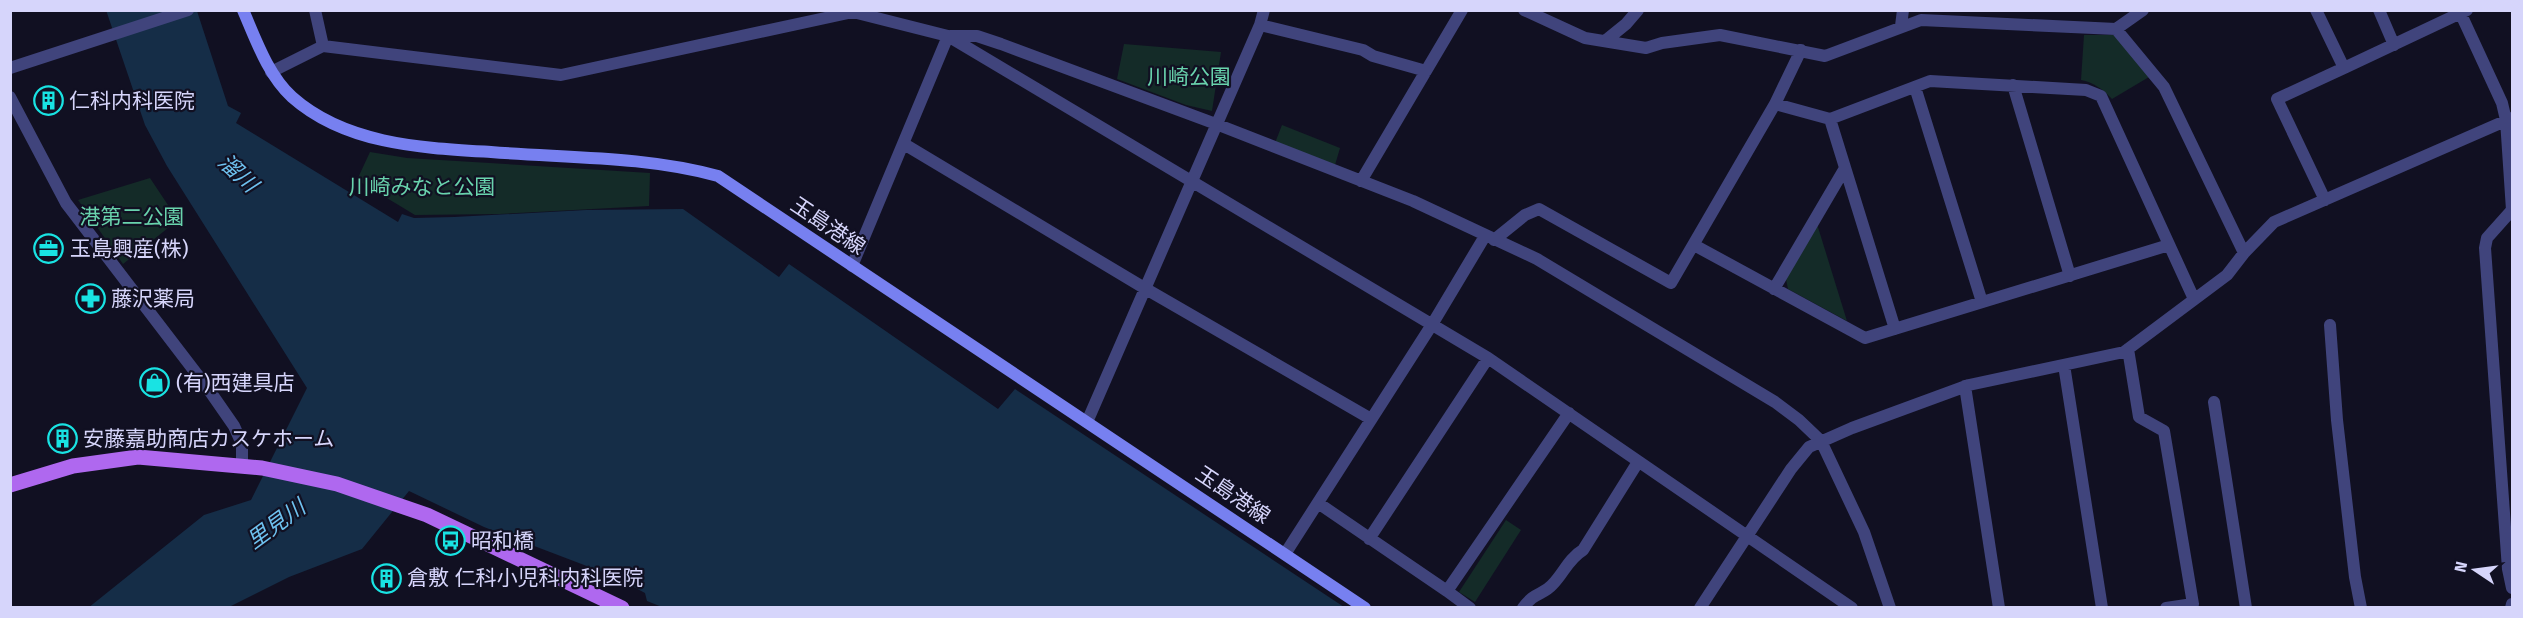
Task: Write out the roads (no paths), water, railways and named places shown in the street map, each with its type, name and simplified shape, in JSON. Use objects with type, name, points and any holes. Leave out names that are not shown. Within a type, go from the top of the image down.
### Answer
[{"type":"main road","name":"玉島港線","points":[[243,10],[271,72],[292,97],[345,128],[376,140],[453,150],[654,164],[688,168],[718,176],[1365,608]]},
{"type":"main road","points":[[10,485],[73,466],[138,457],[262,468],[337,484],[427,515],[622,608]]},
{"type":"street","points":[[315,10],[322,46]]},
{"type":"street","points":[[1088,422],[1260,25],[1264,10]]},
{"type":"street","points":[[1360,181],[1462,10]]},
{"type":"street","points":[[1524,10],[1585,38],[1647,48],[1662,43],[1720,35],[1801,50],[1825,57],[1921,20],[2116,29],[2143,10]]},
{"type":"street","points":[[1605,41],[1626,24],[1638,10]]},
{"type":"street","points":[[1901,26],[1903,10]]},
{"type":"street","points":[[2316,10],[2344,68]]},
{"type":"street","points":[[2379,10],[2394,45]]},
{"type":"street","points":[[10,68],[187,11]]},
{"type":"street","points":[[271,72],[322,46],[561,75],[853,12],[948,36],[977,36],[1216,124],[1413,201],[1489,238],[1537,258],[1775,402],[1821,441],[1864,532],[1890,608]]},
{"type":"street","points":[[2325,200],[2277,99],[2462,12],[2509,119],[2512,210],[2487,238],[2485,248],[2508,569],[2512,588]]},
{"type":"street","points":[[1260,25],[1363,50],[1373,56],[1426,71]]},
{"type":"street","points":[[2116,29],[2164,87],[2244,253]]},
{"type":"street","points":[[852,266],[948,36]]},
{"type":"street","points":[[948,36],[1433,323],[1569,413],[1851,608]]},
{"type":"street","points":[[1285,554],[1489,238],[1539,209],[1671,283],[1775,104],[1801,50]]},
{"type":"street","points":[[1775,104],[1830,119],[1930,81],[2086,90],[2101,96],[2194,299]]},
{"type":"street","points":[[2013,85],[2070,276]]},
{"type":"street","points":[[1915,87],[1982,302]]},
{"type":"street","points":[[10,97],[66,203],[234,426],[242,444],[242,465]]},
{"type":"street","points":[[1830,119],[1896,329]]},
{"type":"street","points":[[1700,608],[1791,469],[1809,447],[1965,386],[2124,352],[2227,275],[2244,253],[2274,222],[2509,119]]},
{"type":"street","points":[[904,144],[1146,289],[1371,419]]},
{"type":"street","points":[[1774,289],[1845,168]]},
{"type":"street","points":[[1694,244],[1865,338],[2169,245]]},
{"type":"street","points":[[2330,325],[2337,420],[2355,577],[2361,608]]},
{"type":"street","points":[[2128,349],[2139,417],[2164,431],[2193,604],[2166,608]]},
{"type":"street","points":[[1369,539],[1488,358]]},
{"type":"street","points":[[2064,365],[2102,608]]},
{"type":"street","points":[[1965,386],[1999,608]]},
{"type":"street","points":[[2214,402],[2246,608]]},
{"type":"street","points":[[1447,591],[1569,413]]},
{"type":"street","points":[[1522,608],[1530,597],[1551,587],[1572,556],[1583,550],[1638,462]]},
{"type":"street","points":[[1318,503],[1470,608]]},
{"type":"water","points":[[106,10],[197,11],[228,106],[241,113],[236,123],[398,222],[402,214],[414,218],[586,210],[683,209],[779,277],[789,264],[998,409],[1015,389],[1344,607],[662,607],[647,601],[645,593],[613,576],[484,527],[409,491],[362,549],[289,577],[229,607],[88,608],[204,515],[251,500],[307,388],[167,166],[145,125]]},
{"type":"place","name":"仁科内科医院","points":[[48,101]]},
{"type":"place","name":"玉島興産(株)","points":[[49,249]]},
{"type":"place","name":"藤沢薬局","points":[[90,299]]},
{"type":"place","name":"(有)西建具店","points":[[155,383]]},
{"type":"place","name":"安藤嘉助商店カスケホーム","points":[[62,439]]},
{"type":"place","name":"昭和橋","points":[[450,541]]},
{"type":"place","name":"倉敷 仁科小児科内科医院","points":[[386,578]]},
{"type":"park label","name":"川崎公園","points":[[1189,77]]},
{"type":"park label","name":"川崎みなと公園","points":[[422,187]]},
{"type":"park label","name":"港第二公園","points":[[132,217]]},
{"type":"water label","name":"溜川","points":[[238,173]]},
{"type":"water label","name":"里見川","points":[[276,524]]}]
